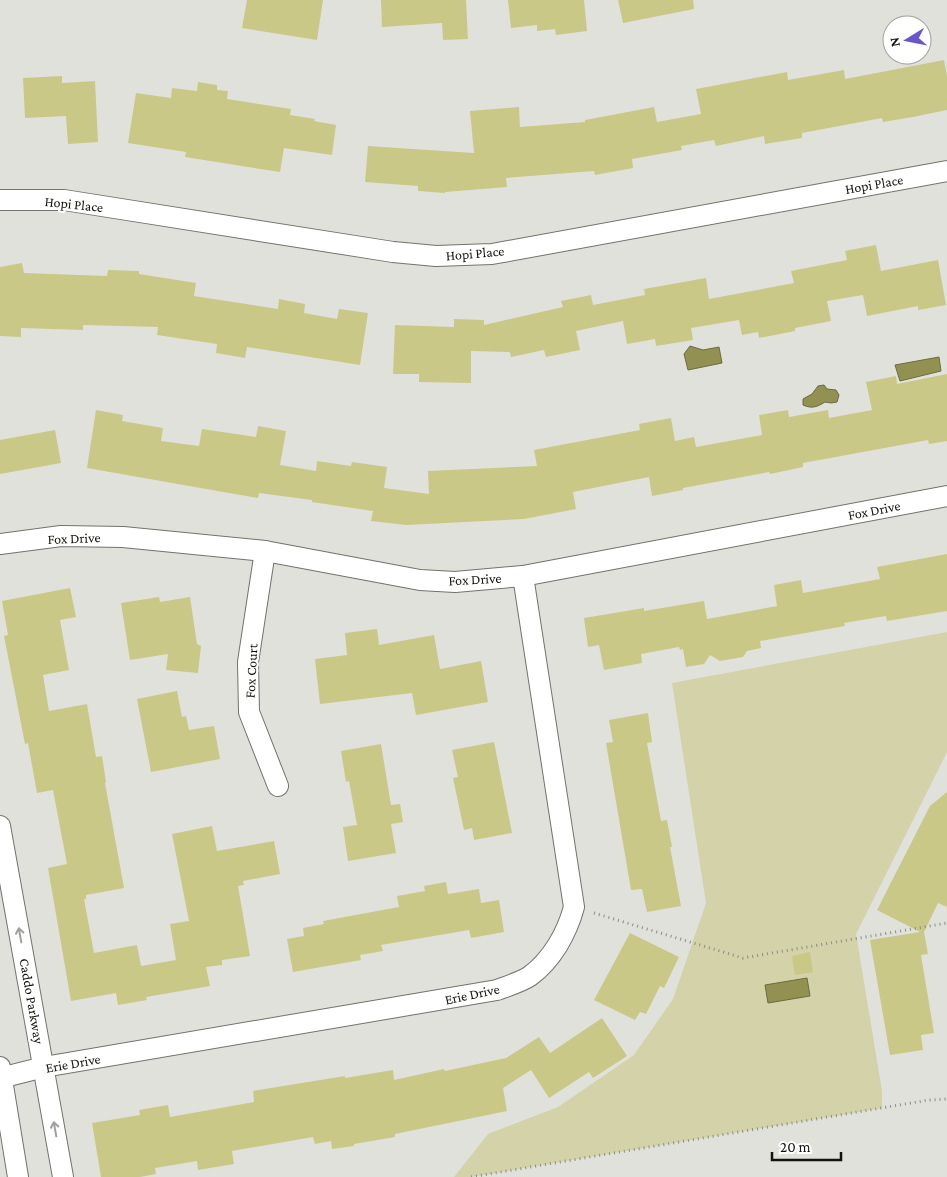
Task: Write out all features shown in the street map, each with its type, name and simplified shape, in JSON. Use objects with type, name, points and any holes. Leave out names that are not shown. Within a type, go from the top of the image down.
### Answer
[{"type":"street","name":"Hopi Place","points":[[0,200],[64,200],[393,252],[436,256],[492,254],[947,171]]},
{"type":"street","name":"Fox Drive","points":[[0,544],[61,536],[123,537],[265,551],[420,580],[455,582],[523,576],[947,496]]},
{"type":"street","name":"Fox Court","points":[[265,551],[248,662],[249,712],[278,786]]},
{"type":"street","points":[[523,576],[574,907]]},
{"type":"street","name":"Caddo Parkway","points":[[0,826],[63,1177]]},
{"type":"street","name":"Erie Drive","points":[[1,1074],[497,990],[530,976],[555,951],[574,907]]},
{"type":"street","points":[[1,1074],[18,1177]]},
{"type":"path","points":[[574,907],[742,958],[947,923]]},
{"type":"path","points":[[471,1177],[929,1100],[947,1099]]},
{"type":"green space","points":[[947,632],[947,752],[856,934],[882,1091],[882,1108],[471,1177],[454,1177],[488,1134],[558,1107],[634,1055],[673,999],[706,903],[672,683]]},
{"type":"shaded area","points":[[690,346],[703,350],[719,347],[722,363],[688,370],[684,354]]},
{"type":"shaded area","points":[[939,357],[941,371],[900,381],[895,365]]},
{"type":"shaded area","points":[[824,385],[827,389],[836,390],[839,395],[837,402],[825,402],[812,407],[803,405],[803,399],[812,394],[818,386]]},
{"type":"shaded area","points":[[807,978],[810,996],[768,1003],[765,985]]},
{"type":"building","points":[[247,0],[323,0],[317,40],[242,28]]},
{"type":"building","points":[[381,0],[466,0],[468,39],[443,40],[442,23],[382,27]]},
{"type":"building","points":[[508,0],[584,0],[587,31],[556,35],[555,29],[537,31],[537,25],[511,28]]},
{"type":"building","points":[[618,0],[693,0],[694,9],[623,23]]},
{"type":"building","points":[[944,60],[947,76],[947,110],[883,122],[882,118],[802,133],[802,138],[765,144],[764,136],[716,146],[714,140],[681,146],[682,150],[632,159],[633,168],[595,175],[594,171],[506,178],[507,187],[445,193],[418,191],[418,186],[365,182],[368,146],[474,153],[470,111],[519,107],[520,127],[585,122],[585,120],[654,107],[657,122],[701,114],[696,89],[787,72],[788,80],[844,70],[845,79],[918,65],[932,65],[932,62]]},
{"type":"building","points":[[62,76],[62,83],[95,81],[98,142],[68,144],[66,116],[25,118],[23,78]]},
{"type":"building","points":[[198,82],[217,85],[217,90],[228,91],[227,99],[291,109],[290,115],[336,125],[332,155],[284,148],[280,172],[185,157],[186,152],[128,143],[136,93],[171,98],[172,88],[197,91]]},
{"type":"building","points":[[876,245],[881,271],[938,260],[946,305],[918,310],[918,306],[867,316],[863,295],[827,301],[831,321],[795,328],[795,331],[759,338],[758,332],[742,335],[739,320],[691,328],[693,340],[656,346],[655,339],[627,344],[623,321],[576,331],[580,350],[546,357],[544,350],[511,357],[510,352],[471,351],[471,383],[419,382],[419,374],[393,374],[395,325],[454,327],[454,319],[484,320],[484,325],[563,307],[561,301],[591,295],[593,305],[645,295],[644,289],[706,278],[709,299],[794,283],[791,271],[847,260],[845,251]]},
{"type":"building","points":[[22,263],[24,273],[107,276],[108,270],[139,271],[139,274],[196,283],[194,296],[278,309],[279,299],[305,304],[304,313],[337,319],[339,309],[368,313],[360,365],[247,347],[245,358],[216,353],[217,344],[157,335],[158,327],[83,325],[83,330],[21,328],[21,337],[0,336],[0,267]]},
{"type":"building","points":[[947,374],[947,441],[929,444],[928,440],[803,463],[803,467],[683,488],[683,490],[652,496],[649,477],[573,492],[576,509],[524,519],[406,525],[371,521],[373,511],[259,493],[258,498],[87,468],[96,410],[123,415],[122,421],[163,428],[161,441],[199,446],[202,429],[256,437],[258,426],[286,431],[280,465],[316,471],[317,461],[351,466],[352,462],[387,467],[384,488],[429,494],[428,471],[537,466],[534,450],[640,430],[639,424],[671,418],[675,441],[694,437],[696,447],[762,435],[759,415],[788,410],[789,417],[828,410],[829,418],[872,410],[866,382],[896,376],[897,384]]},
{"type":"building","points":[[55,430],[61,463],[0,474],[0,440]]},
{"type":"building","points":[[947,554],[947,611],[887,621],[886,616],[844,623],[845,626],[760,641],[761,648],[747,651],[743,657],[720,661],[710,655],[704,664],[686,667],[683,649],[680,650],[679,647],[641,654],[642,663],[604,670],[599,645],[588,647],[584,618],[704,601],[707,619],[777,606],[774,585],[801,580],[803,593],[880,579],[877,567]]},
{"type":"building","points":[[70,588],[76,617],[60,620],[69,670],[43,675],[49,711],[87,704],[96,757],[102,756],[124,888],[86,895],[86,899],[84,899],[94,953],[137,945],[141,966],[176,960],[170,924],[189,921],[172,834],[212,826],[217,851],[274,841],[280,874],[243,881],[244,885],[238,886],[250,956],[222,960],[222,965],[206,967],[210,986],[146,997],[147,1000],[118,1005],[116,993],[71,1001],[48,868],[67,864],[53,790],[37,793],[28,743],[25,744],[4,636],[8,635],[2,601]]},
{"type":"building","points":[[159,597],[160,602],[190,597],[197,644],[201,646],[198,673],[166,670],[168,654],[130,660],[121,603]]},
{"type":"building","points":[[377,629],[379,645],[434,635],[440,669],[481,661],[488,702],[416,715],[412,693],[320,704],[315,659],[347,655],[345,633]]},
{"type":"building","points":[[177,691],[182,717],[186,716],[189,730],[214,726],[220,759],[151,772],[137,699]]},
{"type":"building","points":[[648,713],[652,742],[647,743],[661,821],[667,820],[681,906],[647,912],[642,889],[631,890],[606,743],[613,742],[609,720]]},
{"type":"building","points":[[494,742],[512,833],[474,840],[472,828],[464,830],[453,778],[458,777],[452,750]]},
{"type":"building","points":[[381,744],[391,805],[400,804],[403,822],[391,824],[396,853],[348,861],[343,827],[357,825],[349,781],[346,782],[341,751]]},
{"type":"building","points":[[947,792],[947,907],[938,903],[924,932],[928,954],[921,955],[934,1033],[921,1035],[923,1050],[890,1055],[870,940],[920,932],[877,910],[930,806]]},
{"type":"building","points":[[446,882],[448,894],[479,889],[481,903],[499,900],[504,932],[471,938],[469,930],[381,945],[383,951],[360,955],[361,960],[293,972],[287,939],[304,936],[303,928],[324,924],[323,921],[399,907],[397,896],[425,891],[424,886]]},
{"type":"building","points":[[630,933],[679,957],[664,988],[660,986],[646,1014],[640,1012],[635,1020],[594,1000]]},
{"type":"building","points":[[810,952],[813,972],[795,975],[792,956]]},
{"type":"building","points":[[602,1018],[627,1056],[593,1078],[589,1072],[549,1098],[531,1070],[503,1088],[507,1111],[395,1134],[395,1137],[354,1144],[354,1146],[332,1149],[331,1141],[315,1144],[313,1137],[232,1151],[234,1164],[198,1170],[197,1161],[155,1168],[156,1174],[140,1177],[101,1177],[92,1123],[140,1115],[139,1110],[168,1105],[170,1117],[254,1102],[253,1091],[345,1076],[345,1078],[393,1070],[394,1080],[444,1069],[445,1071],[506,1058],[539,1037],[550,1053]]}]
